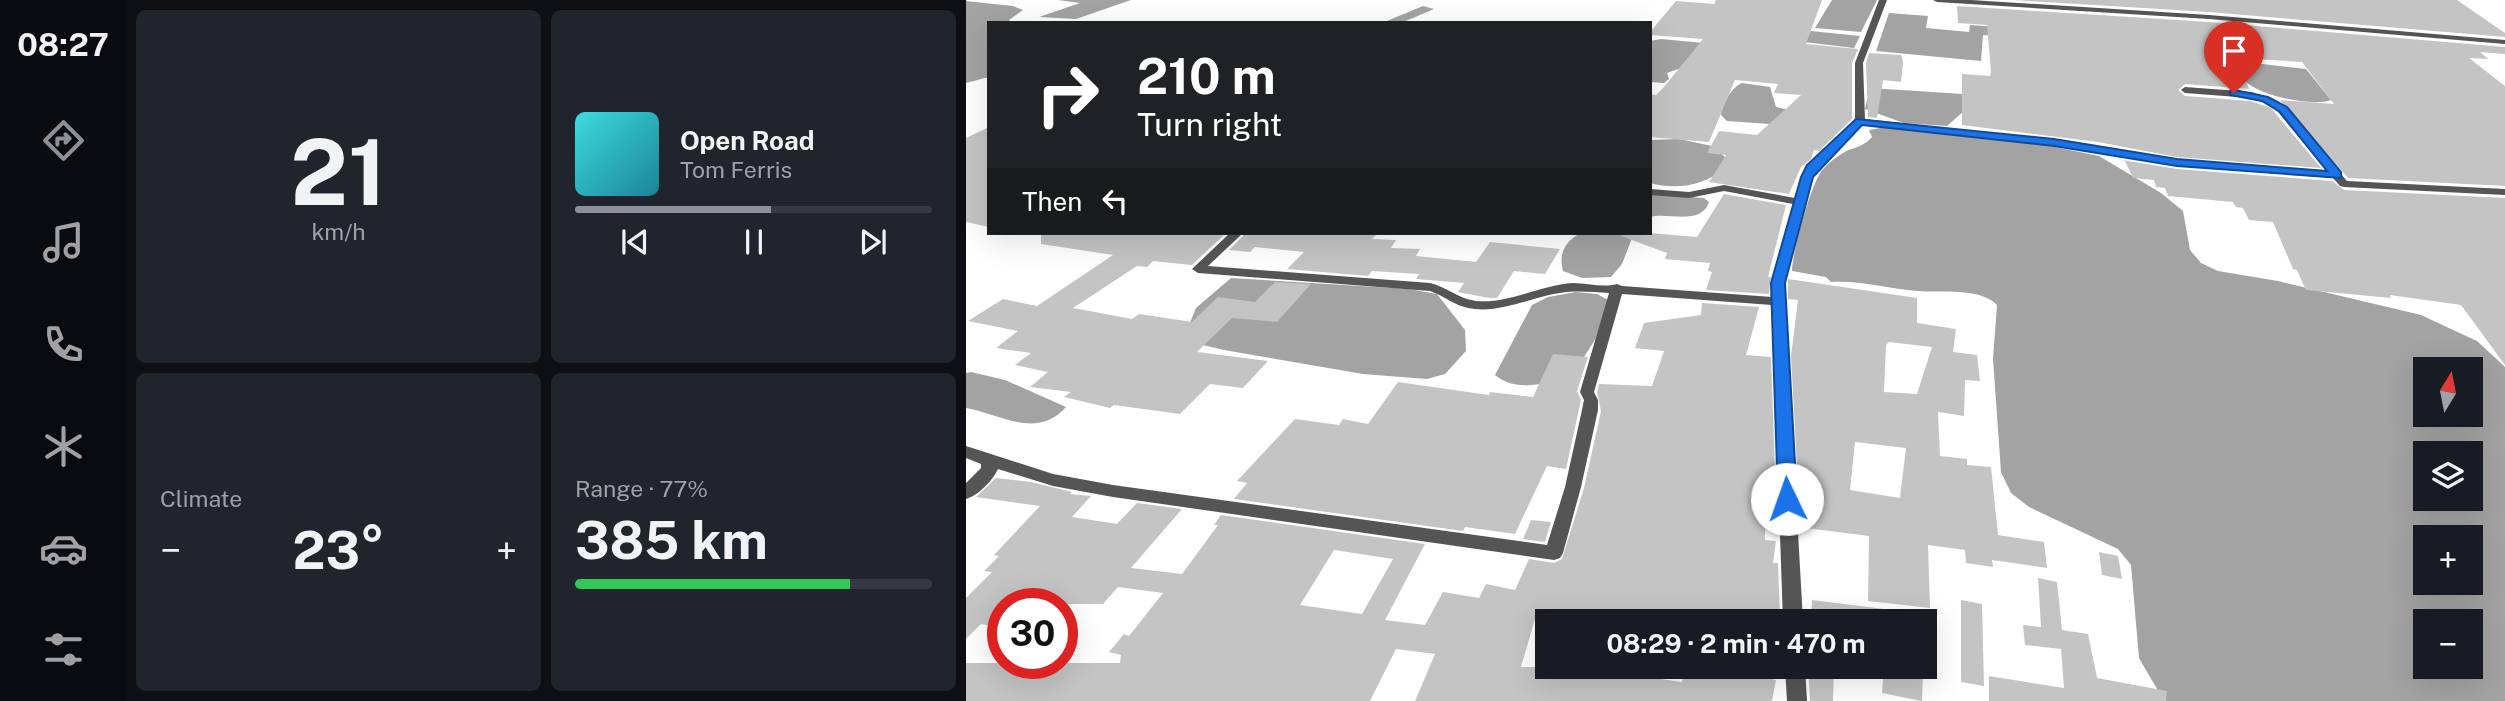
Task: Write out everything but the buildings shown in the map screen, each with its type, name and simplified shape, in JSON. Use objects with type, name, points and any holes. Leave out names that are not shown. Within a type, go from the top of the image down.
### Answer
[{"type":"street","points":[[1792,609],[1778,283],[1812,168],[1860,121],[1859,63],[1883,0]]},
{"type":"street","points":[[1937,0],[2063,4],[2505,42]]},
{"type":"street","points":[[2185,90],[2234,93],[2276,104],[2344,184],[2503,193]]},
{"type":"street","points":[[1860,121],[2054,143],[2177,163],[2337,175]]},
{"type":"street","points":[[1652,192],[1689,195],[1724,188],[1800,202]]},
{"type":"street","points":[[1235,235],[1198,269],[1430,287],[1450,293],[1461,303],[1504,305],[1556,288],[1617,288],[1777,301]]},
{"type":"street","points":[[966,452],[1053,480],[1113,491],[1553,553],[1573,487],[1590,410],[1591,400],[1587,392],[1617,288]]},
{"type":"street","points":[[966,493],[989,470],[988,460]]},
{"type":"street","points":[[1796,679],[1797,701]]},
{"type":"shaded area","points":[[1058,0],[1131,0],[1076,19],[1039,17],[1080,3]]},
{"type":"shaded area","points":[[1832,0],[1877,0],[1861,32],[1815,28]]},
{"type":"shaded area","points":[[966,1],[1013,6],[1023,10],[1010,21],[987,21],[987,78],[966,83]]},
{"type":"shaded area","points":[[1889,13],[1928,16],[1926,28],[1969,32],[1970,25],[1998,27],[1998,36],[1983,35],[1981,61],[1876,51]]},
{"type":"shaded area","points":[[1811,31],[1860,36],[1854,48],[1804,42]]},
{"type":"shaded area","points":[[1652,41],[1704,43],[1689,65],[1667,73],[1669,79],[1664,83],[1652,82]]},
{"type":"shaded area","points":[[2236,61],[2306,69],[2331,100],[2300,101],[2262,91],[2245,81]]},
{"type":"shaded area","points":[[1742,83],[1770,87],[1776,107],[1799,112],[1783,125],[1727,121],[1721,115],[1724,106],[1731,92]]},
{"type":"shaded area","points":[[1870,88],[1963,94],[1964,111],[1947,126],[1904,123],[1865,109]]},
{"type":"shaded area","points":[[1886,127],[2045,145],[2099,156],[2161,193],[2183,211],[2190,250],[2201,263],[2218,271],[2278,281],[2421,315],[2477,341],[2505,367],[2505,701],[2164,701],[2139,658],[2131,565],[2118,549],[2029,507],[2011,493],[2001,472],[1993,359],[1997,305],[1990,299],[1970,293],[1918,291],[1853,282],[1831,282],[1826,277],[1792,271],[1810,196],[1820,174],[1844,152],[1860,146],[1872,137],[1869,130]]},
{"type":"shaded area","points":[[1679,139],[1712,146],[1725,157],[1724,168],[1708,179],[1690,185],[1652,183],[1652,140]]},
{"type":"shaded area","points":[[1652,194],[1704,198],[1709,202],[1699,214],[1692,216],[1652,217]]},
{"type":"shaded area","points":[[1578,235],[1633,235],[1622,264],[1611,277],[1582,278],[1563,271],[1564,248]]},
{"type":"shaded area","points":[[1231,278],[1409,289],[1437,294],[1465,330],[1466,351],[1445,374],[1427,379],[1363,374],[1224,350],[1203,345],[1185,335],[1196,308]]},
{"type":"shaded area","points":[[1576,292],[1597,294],[1608,300],[1596,338],[1572,376],[1543,384],[1523,385],[1513,384],[1495,375],[1532,305],[1548,297]]},
{"type":"shaded area","points":[[966,373],[1005,380],[1066,407],[1055,417],[1031,423],[966,408]]},
{"type":"waterway","points":[[1394,21],[1428,9]]},
{"type":"route","points":[[1787,499],[1778,283],[1807,177],[1819,160],[1860,121],[2054,143],[2177,163],[2337,175],[2284,110],[2265,99],[2234,93]]}]
